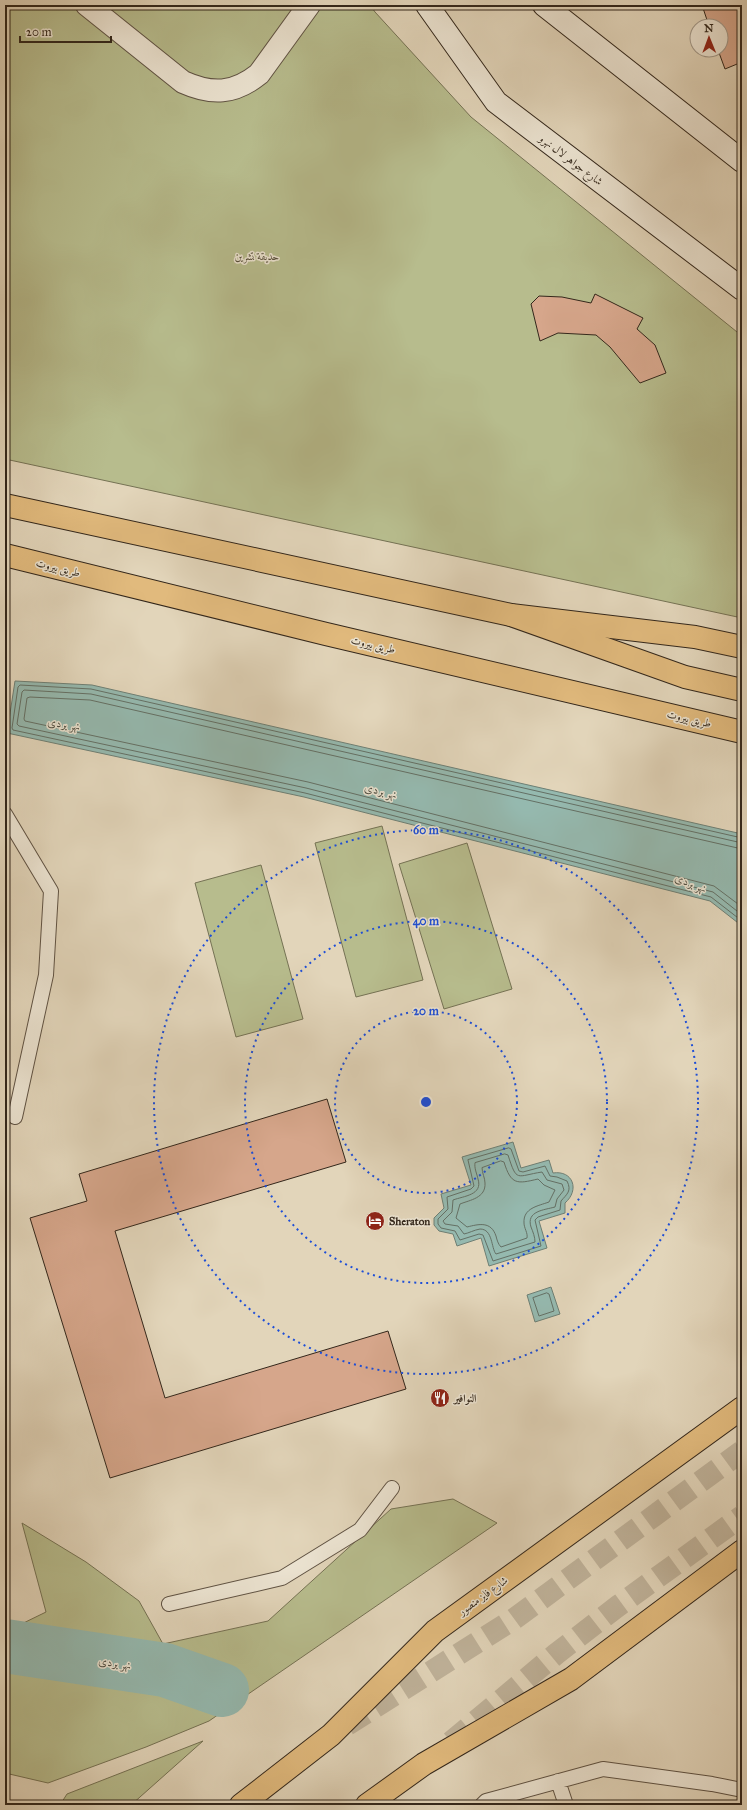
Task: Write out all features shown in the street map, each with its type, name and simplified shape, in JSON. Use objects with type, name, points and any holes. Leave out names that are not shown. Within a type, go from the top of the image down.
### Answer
[{"type":"main road","points":[[87,5],[183,82],[196,88],[209,91],[236,88],[249,82],[260,74],[309,5]]},
{"type":"main road","name":"شارع جواهر لال نهرو","points":[[427,5],[496,102],[742,289]]},
{"type":"main road","points":[[544,5],[742,161]]},
{"type":"main road","points":[[5,504],[511,615],[695,637],[742,647]]},
{"type":"main road","name":"طريق بيروت","points":[[5,555],[326,634],[742,732]]},
{"type":"main road","points":[[511,615],[685,677],[742,690]]},
{"type":"main road","name":"شارع فايز منصور","points":[[241,1805],[331,1735],[435,1631],[742,1408]]},
{"type":"main road","points":[[367,1805],[424,1764],[571,1679],[742,1552]]},
{"type":"lane","points":[[5,814],[51,892],[46,975],[15,1117]]},
{"type":"lane","points":[[169,1604],[282,1578],[360,1530],[392,1488]]},
{"type":"lane","points":[[482,1805],[486,1801],[603,1769],[712,1784],[742,1790]]},
{"type":"lane","points":[[558,1781],[566,1805]]},
{"type":"green space","name":"حديقة تشرين","points":[[5,5],[370,5],[471,117],[742,336],[742,618],[5,459]]},
{"type":"green space","points":[[382,826],[423,980],[356,997],[315,843]]},
{"type":"green space","points":[[467,843],[512,989],[444,1009],[399,864]]},
{"type":"green space","points":[[261,865],[303,1019],[236,1037],[195,883]]},
{"type":"green space","points":[[453,1499],[497,1523],[209,1721],[146,1747],[48,1783],[5,1773],[5,1632],[46,1612],[22,1523],[86,1562],[139,1601],[163,1644],[268,1621],[391,1509]]},
{"type":"green space","points":[[203,1741],[131,1805],[60,1805],[67,1794]]},
{"type":"water","points":[[15,681],[92,685],[742,834],[742,926],[710,901],[304,797],[7,733]]},
{"type":"water","points":[[513,1142],[521,1168],[549,1160],[553,1173],[560,1173],[570,1178],[573,1187],[570,1198],[565,1203],[565,1213],[539,1221],[547,1248],[489,1266],[481,1238],[457,1246],[453,1234],[439,1231],[434,1225],[434,1218],[444,1208],[441,1194],[471,1185],[462,1157]]},
{"type":"water","points":[[551,1287],[560,1314],[535,1322],[527,1295]]},
{"type":"building","points":[[702,5],[742,5],[742,62],[725,69],[721,58],[729,58],[729,18],[706,18]]},
{"type":"building","points":[[595,294],[643,318],[637,329],[655,345],[666,373],[640,383],[610,347],[596,335],[558,333],[540,341],[531,304],[539,296],[562,297],[591,303]]},
{"type":"building","points":[[327,1099],[346,1162],[115,1231],[165,1398],[388,1331],[406,1389],[110,1478],[30,1218],[87,1201],[79,1174]]},
{"type":"waterway","name":"نهر بردى","points":[[5,1646],[165,1670],[222,1690]]},
{"type":"tunnel","points":[[347,1725],[514,1619],[742,1451]]},
{"type":"tunnel","points":[[451,1742],[556,1654],[618,1606],[742,1516]]},
{"type":"place","name":"Sheraton","points":[[375,1221]]},
{"type":"place","name":"النوافير","points":[[440,1398]]}]
